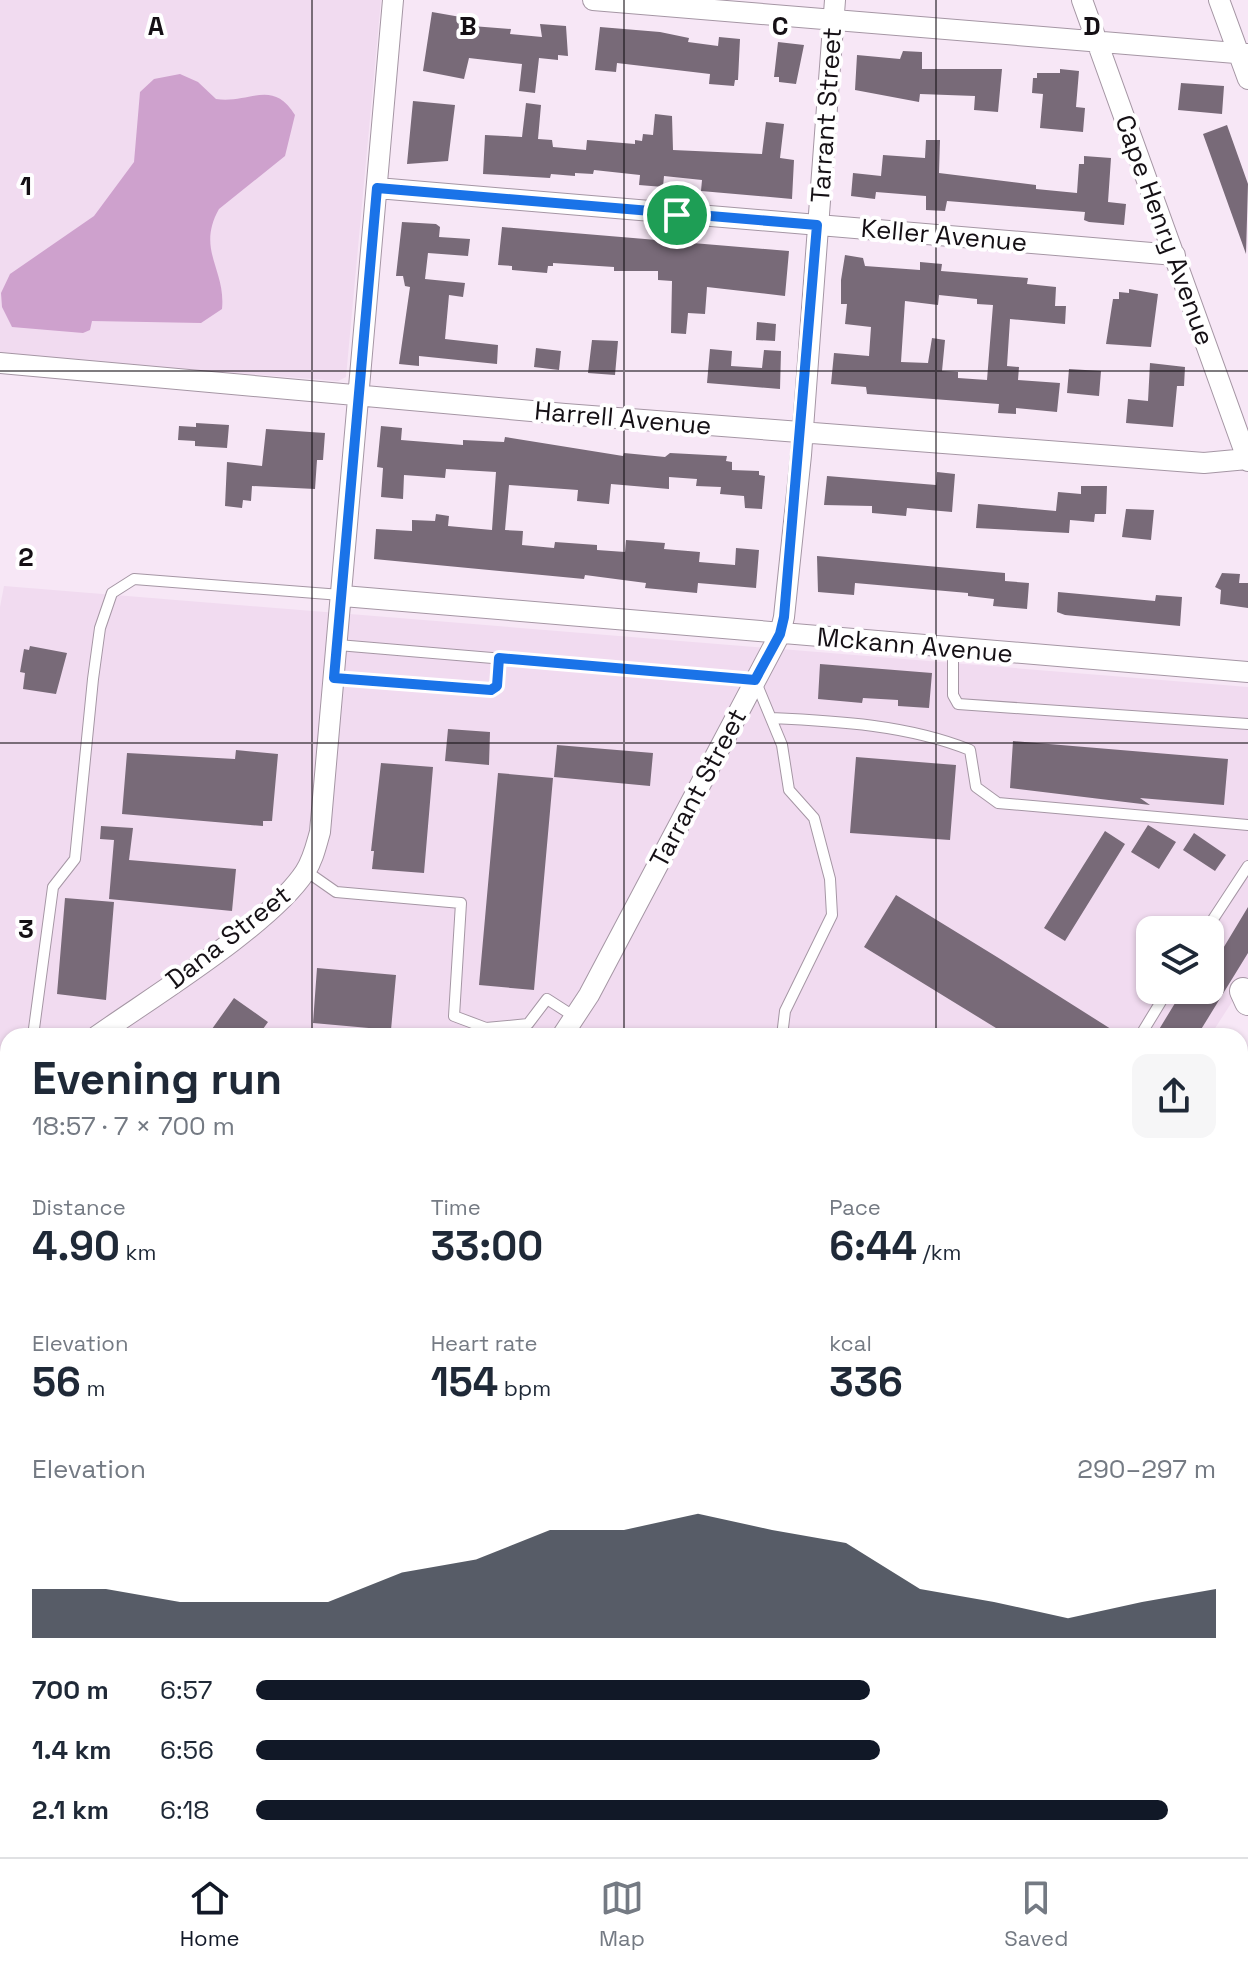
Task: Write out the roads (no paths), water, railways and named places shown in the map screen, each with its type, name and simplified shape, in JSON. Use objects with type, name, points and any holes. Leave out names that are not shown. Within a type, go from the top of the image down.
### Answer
[{"type":"street","name":"Dana Street","points":[[108,1028],[243,931],[293,888],[306,871],[320,832],[393,0]]},
{"type":"street","points":[[593,0],[834,10],[1243,53]]},
{"type":"street","name":"Cape Henry Avenue","points":[[1082,0],[1248,460]]},
{"type":"street","points":[[1219,0],[1243,53],[1248,79]]},
{"type":"street","name":"Tarrant Street","points":[[567,1028],[780,634],[802,431],[834,10]]},
{"type":"street","name":"Keller Avenue","points":[[377,188],[1175,255]]},
{"type":"street","name":"Harrell Avenue","points":[[0,363],[1204,463],[1248,460]]},
{"type":"street","name":"Mckann Avenue","points":[[343,596],[1248,672]]},
{"type":"lane","points":[[34,1028],[53,887],[75,859],[100,628],[112,593],[134,579],[343,596]]},
{"type":"lane","points":[[338,645],[755,680],[782,745],[789,790],[814,818],[830,879],[832,915],[785,1011],[783,1028]]},
{"type":"lane","points":[[953,648],[953,695],[958,704],[1248,724]]},
{"type":"lane","points":[[334,678],[491,690],[497,686],[499,658]]},
{"type":"lane","points":[[771,718],[889,728],[940,738],[970,750],[976,787],[998,803],[1248,825]]},
{"type":"lane","points":[[1215,916],[1248,866]]},
{"type":"lane","points":[[306,871],[336,892],[461,903],[454,1016],[486,1028],[528,1024],[547,999],[575,1017]]},
{"type":"lane","points":[[1145,1028],[1159,1004]]}]
